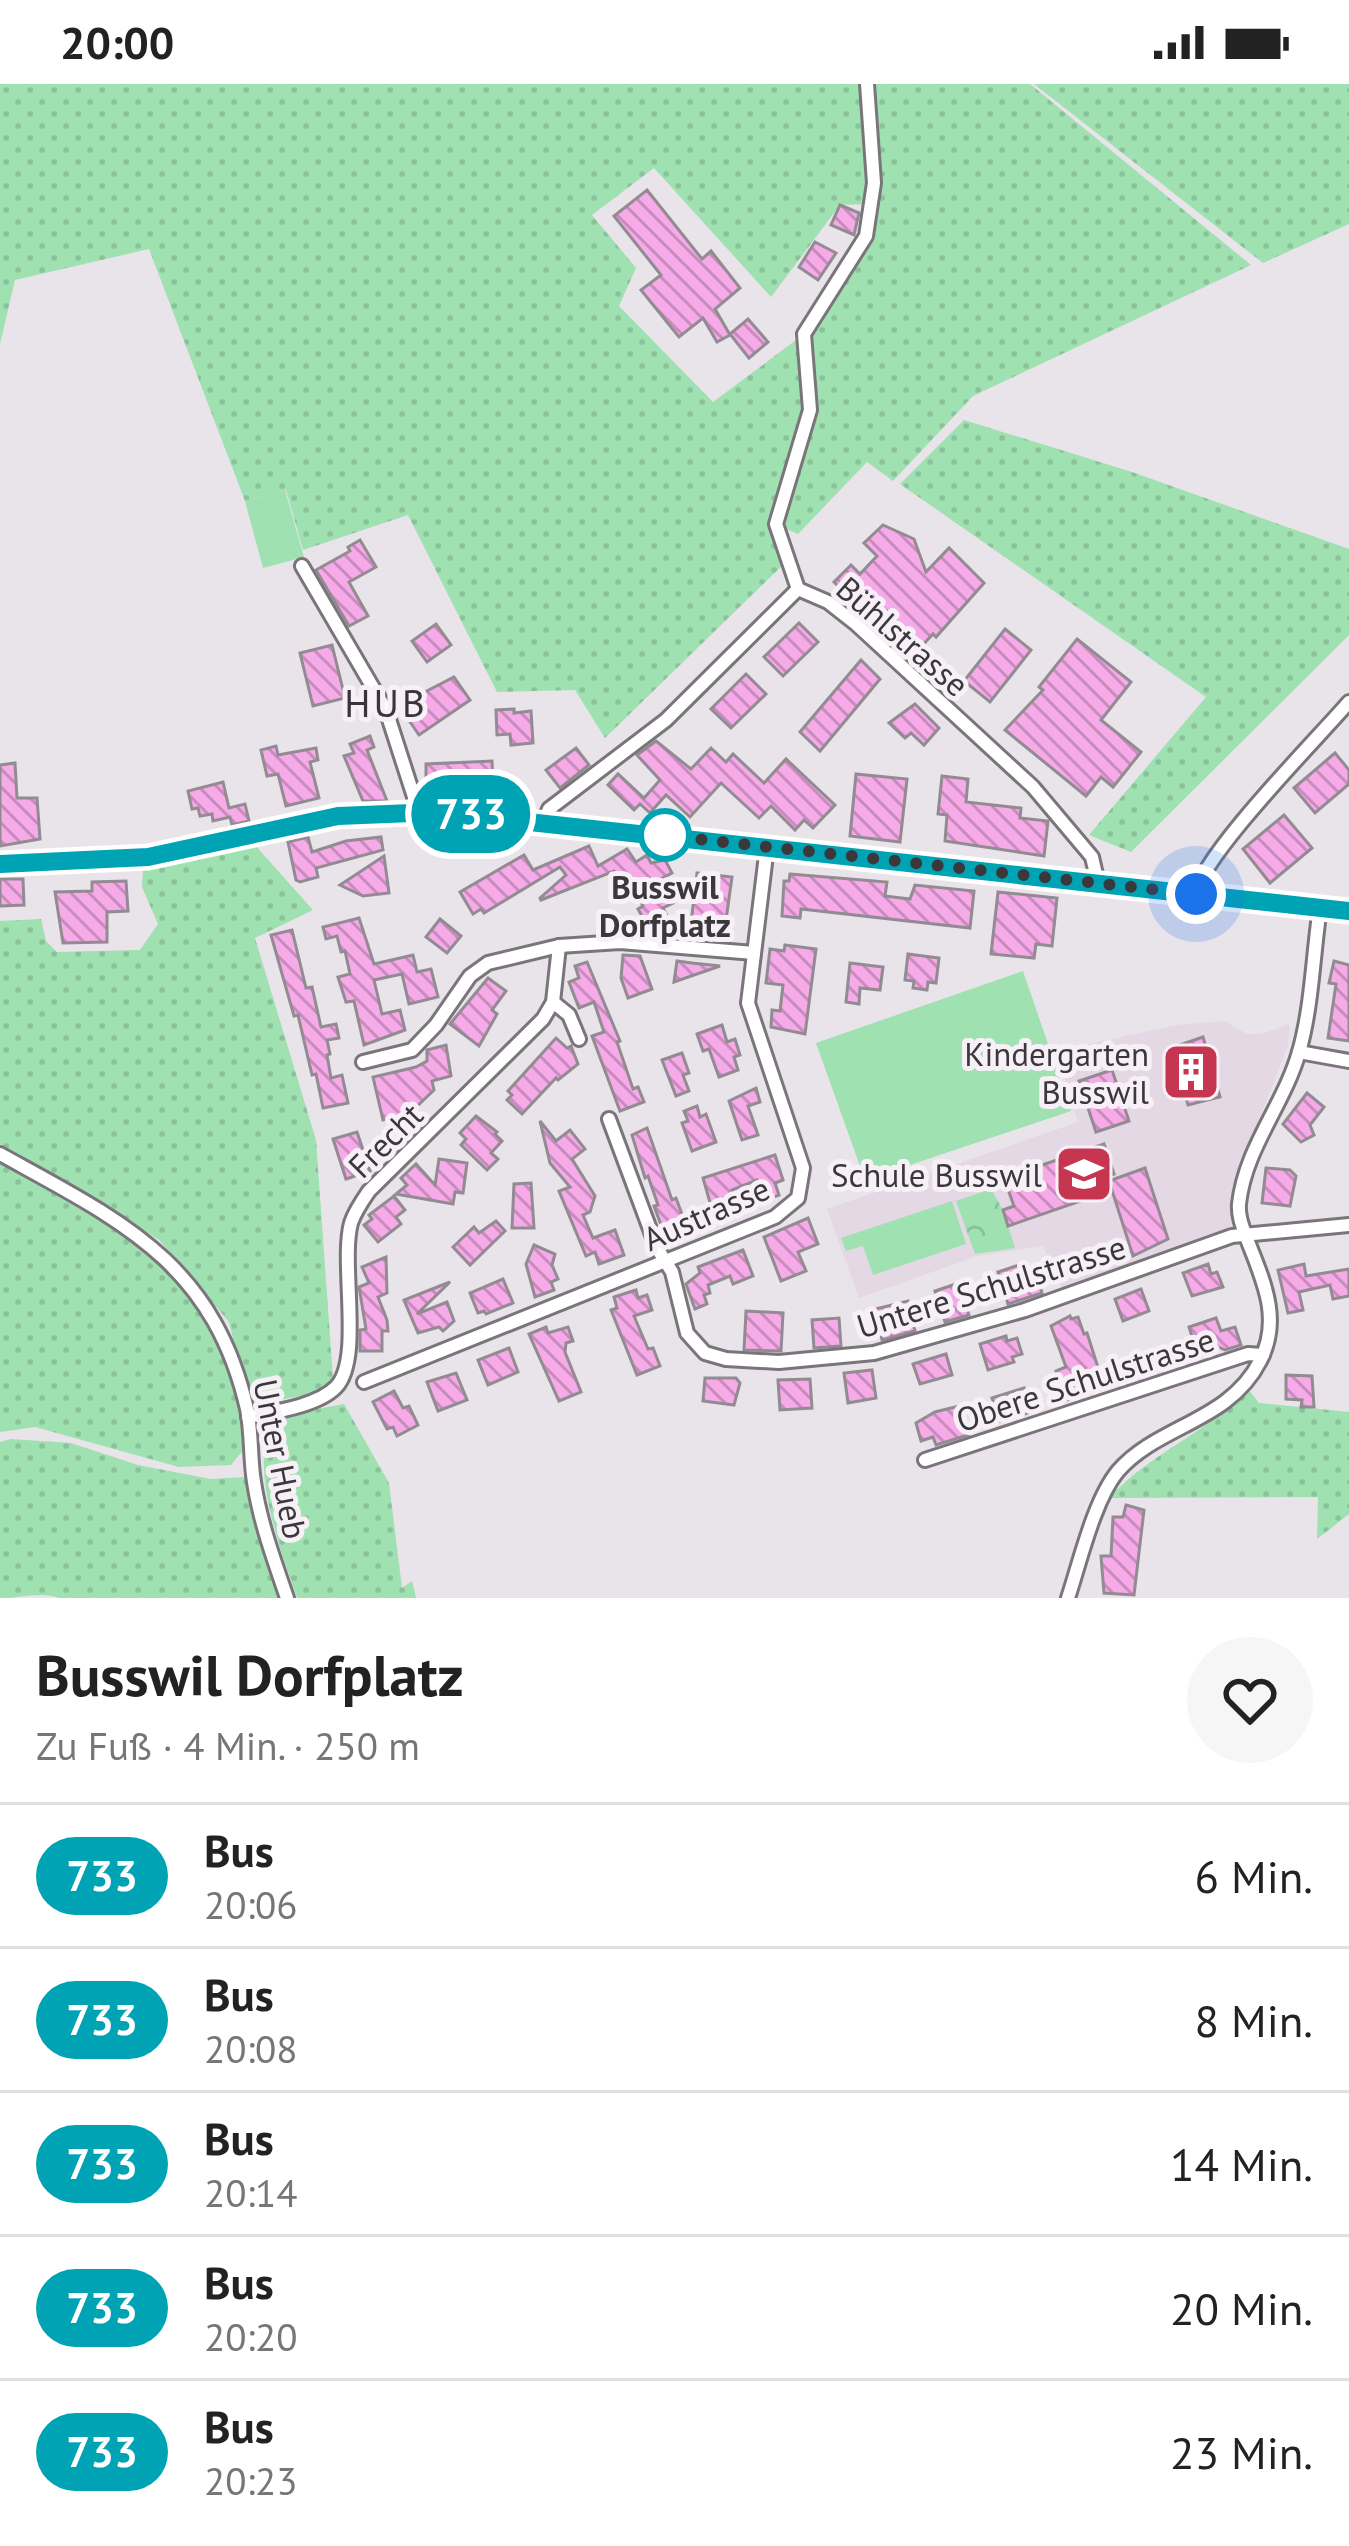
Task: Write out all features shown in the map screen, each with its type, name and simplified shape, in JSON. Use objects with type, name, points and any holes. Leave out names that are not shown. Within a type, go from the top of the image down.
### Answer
[{"type":"street","points":[[798,589],[776,524],[810,410],[804,334],[866,236],[874,183],[867,84]]},
{"type":"street","points":[[302,566],[386,710],[416,811]]},
{"type":"street","name":"Bühlstrasse","points":[[544,822],[549,809],[666,720],[798,589],[828,602],[856,624],[1033,787],[1092,857],[1097,883]]},
{"type":"street","points":[[1196,894],[1198,882],[1223,846],[1349,702]]},
{"type":"street","points":[[0,864],[148,857],[311,821],[416,811],[1349,911]]},
{"type":"street","name":"Austrasse","points":[[364,1382],[776,1217],[798,1198],[803,1168],[748,1003],[767,847]]},
{"type":"street","points":[[1068,1598],[1115,1474],[1132,1458],[1226,1402],[1248,1382],[1263,1355],[1271,1324],[1269,1297],[1239,1205],[1251,1157],[1300,1052],[1320,908]]},
{"type":"street","points":[[363,1062],[412,1050],[470,976],[488,963],[559,946],[620,942],[754,953]]},
{"type":"street","points":[[559,946],[553,1002],[569,1015],[579,1039]]},
{"type":"street","name":"Frecht","points":[[248,1417],[316,1400],[339,1384],[348,1346],[348,1246],[359,1206],[531,1033],[553,1002]]},
{"type":"street","points":[[1300,1052],[1349,1061]]},
{"type":"street","points":[[609,1119],[666,1262]]},
{"type":"street","name":"Unter Hueb","points":[[0,1154],[99,1208],[148,1241],[202,1301],[228,1348],[248,1417],[255,1491],[286,1598]]},
{"type":"street","points":[[1245,1233],[1349,1226]]},
{"type":"street","name":"Untere Schulstrasse","points":[[666,1262],[695,1345],[717,1357],[779,1362],[840,1358],[921,1342],[1245,1233]]},
{"type":"street","name":"Obere Schulstrasse","points":[[925,1460],[1248,1354],[1263,1355]]},
{"type":"shaded area","name":"Schule Busswil","points":[[1225,1021],[1247,1034],[1289,1024],[1290,1030],[1249,1145],[1232,1204],[1231,1225],[1222,1235],[1064,1293],[1043,1246],[977,1256],[859,1298],[827,1209],[1078,1122],[1056,1051],[1177,1025]]},
{"type":"green space","points":[[0,84],[1030,84],[1251,265],[973,396],[893,481],[867,462],[798,534],[777,525],[787,561],[605,738],[575,690],[497,692],[408,515],[303,550],[286,490],[245,501],[149,249],[15,280],[0,344]],"holes":[[[654,168],[771,297],[840,205],[870,204],[836,283],[804,334],[713,402],[619,306],[636,268],[592,215]]]},
{"type":"green space","points":[[1034,84],[1349,84],[1349,224],[1263,263]]},
{"type":"green space","points":[[964,420],[1132,472],[1349,549],[1349,635],[1131,852],[1089,835],[1206,697],[900,484]]},
{"type":"green space","points":[[285,490],[304,557],[263,568],[245,501]]},
{"type":"green space","points":[[254,844],[313,910],[255,938],[316,1140],[333,1379],[318,1393],[249,1405],[229,1322],[159,1240],[0,1144],[0,921],[41,919],[46,941],[57,952],[140,950],[158,924],[142,887],[143,870]]},
{"type":"green space","points":[[1023,971],[1071,1111],[865,1180],[816,1043]]},
{"type":"green space","points":[[0,1160],[155,1254],[193,1295],[239,1394],[244,1449],[231,1465],[179,1467],[35,1427],[0,1432]]},
{"type":"green space","points":[[991,1189],[1015,1248],[975,1254],[956,1201]]},
{"type":"green space","points":[[952,1201],[966,1244],[873,1275],[863,1246],[846,1251],[841,1238]]},
{"type":"green space","points":[[1248,1389],[1259,1403],[1349,1412],[1349,1514],[1317,1539],[1318,1497],[1109,1498],[1232,1405]]},
{"type":"green space","points":[[344,1404],[389,1483],[402,1588],[412,1581],[416,1598],[297,1598],[269,1507],[264,1458],[267,1436],[275,1417]]},
{"type":"green space","points":[[0,1442],[71,1443],[138,1465],[211,1479],[245,1477],[280,1598],[0,1598]]},
{"type":"building","points":[[647,190],[702,259],[711,251],[740,288],[715,309],[730,335],[717,342],[703,318],[679,337],[641,290],[661,275],[614,216]]},
{"type":"building","points":[[840,205],[859,213],[854,235],[831,225]]},
{"type":"building","points":[[815,242],[836,253],[818,280],[799,267]]},
{"type":"building","points":[[748,319],[768,342],[749,358],[730,334]]},
{"type":"building","points":[[883,525],[914,539],[926,572],[949,548],[984,583],[936,637],[933,634],[917,651],[881,616],[875,623],[834,582],[851,565],[860,574],[877,556],[864,543]]},
{"type":"building","points":[[360,540],[376,567],[349,582],[368,616],[349,626],[316,570]]},
{"type":"building","points":[[799,623],[818,642],[783,676],[764,657]]},
{"type":"building","points":[[436,624],[451,645],[427,662],[412,641]]},
{"type":"building","points":[[1005,629],[1031,650],[990,702],[964,681]]},
{"type":"building","points":[[1077,639],[1131,682],[1101,720],[1141,752],[1113,787],[1101,777],[1086,796],[1005,730],[1043,690],[1039,687]]},
{"type":"building","points":[[332,645],[345,698],[313,706],[300,653]]},
{"type":"building","points":[[861,660],[880,679],[820,751],[800,732]]},
{"type":"building","points":[[746,674],[766,694],[731,728],[711,709]]},
{"type":"building","points":[[454,677],[470,700],[419,735],[404,713],[424,699],[421,694]]},
{"type":"building","points":[[915,704],[939,728],[924,745],[911,733],[905,738],[889,723]]},
{"type":"building","points":[[514,709],[514,713],[531,711],[533,743],[511,745],[510,734],[497,735],[496,710]]},
{"type":"building","points":[[370,736],[374,747],[367,750],[387,801],[363,801],[344,756],[354,753],[350,744]]},
{"type":"building","points":[[656,741],[691,769],[711,748],[726,762],[733,754],[764,783],[786,759],[835,805],[813,828],[804,820],[795,830],[771,806],[759,818],[721,783],[690,817],[666,795],[650,813],[640,804],[634,810],[608,785],[618,774],[644,798],[660,780],[637,755]]},
{"type":"building","points":[[276,746],[278,755],[316,748],[318,760],[310,762],[319,798],[286,806],[278,774],[267,776],[261,750]]},
{"type":"building","points":[[576,748],[589,765],[560,788],[546,770]]},
{"type":"building","points":[[1335,753],[1349,770],[1349,784],[1315,813],[1294,788]]},
{"type":"building","points":[[492,761],[493,790],[451,791],[451,779],[426,779],[426,764]]},
{"type":"building","points":[[15,763],[17,798],[37,798],[40,839],[0,846],[0,765]]},
{"type":"building","points":[[856,774],[907,779],[900,842],[850,836]]},
{"type":"building","points":[[942,776],[968,779],[966,802],[1021,808],[1020,818],[1048,821],[1044,856],[945,841],[947,815],[938,814]]},
{"type":"building","points":[[223,782],[229,808],[245,804],[249,821],[232,825],[230,817],[213,821],[212,814],[200,816],[198,808],[192,809],[188,791]]},
{"type":"building","points":[[1284,815],[1312,848],[1270,883],[1243,849]]},
{"type":"building","points":[[308,837],[312,852],[381,837],[383,850],[316,868],[318,877],[300,882],[288,842]]},
{"type":"building","points":[[589,846],[598,866],[627,849],[636,862],[647,855],[651,863],[665,860],[672,873],[646,887],[666,890],[673,903],[663,908],[666,914],[645,922],[638,909],[643,906],[630,882],[623,886],[614,871],[541,900],[566,875],[560,867],[484,913],[481,909],[473,914],[460,892],[524,855],[533,870]]},
{"type":"building","points":[[384,856],[389,893],[363,896],[340,885]]},
{"type":"building","points":[[697,873],[732,877],[725,927],[691,923]]},
{"type":"building","points":[[790,874],[887,882],[885,896],[910,899],[915,885],[974,891],[970,928],[801,909],[800,918],[782,916],[784,881],[789,881]]},
{"type":"building","points":[[0,879],[23,879],[24,905],[0,906]]},
{"type":"building","points":[[126,881],[128,911],[107,912],[107,942],[63,943],[55,892],[92,891],[92,882]]},
{"type":"building","points":[[998,892],[1057,898],[1052,946],[1036,944],[1034,958],[991,954]]},
{"type":"building","points":[[359,918],[374,964],[413,955],[417,972],[431,969],[438,997],[409,1004],[402,974],[374,980],[382,1014],[400,1010],[405,1030],[364,1045],[354,1001],[346,1002],[338,977],[350,974],[345,951],[341,952],[337,936],[326,939],[323,927]]},
{"type":"building","points":[[440,919],[461,936],[447,953],[426,937]]},
{"type":"building","points":[[292,930],[321,1027],[336,1024],[339,1038],[327,1040],[327,1055],[331,1078],[342,1075],[348,1103],[323,1108],[316,1074],[312,1075],[271,935]]},
{"type":"building","points":[[785,945],[816,949],[805,1034],[771,1027],[772,1010],[780,1011],[783,985],[766,983],[770,949],[784,951]]},
{"type":"building","points":[[908,954],[939,958],[936,983],[928,982],[927,990],[913,988],[914,981],[905,980]]},
{"type":"building","points":[[623,955],[640,956],[652,989],[628,998],[621,978]]},
{"type":"building","points":[[677,961],[692,963],[720,966],[674,982]]},
{"type":"building","points":[[1334,961],[1349,965],[1349,1041],[1328,1038],[1336,984],[1329,983]]},
{"type":"building","points":[[587,962],[620,1041],[633,1089],[638,1087],[644,1102],[620,1111],[592,1036],[604,1032],[594,1002],[579,1008],[569,982],[579,978],[575,966]]},
{"type":"building","points":[[850,963],[883,967],[880,990],[860,988],[859,1004],[846,1002]]},
{"type":"building","points":[[488,978],[506,991],[492,1010],[497,1014],[479,1046],[450,1024]]},
{"type":"building","points":[[722,1025],[727,1042],[735,1039],[740,1055],[734,1057],[738,1070],[719,1077],[709,1049],[703,1051],[697,1034]]},
{"type":"building","name":"Kindergarten Busswil","points":[[1203,1037],[1220,1097],[1188,1105],[1171,1048]]},
{"type":"building","points":[[556,1038],[567,1048],[571,1046],[578,1064],[556,1078],[522,1114],[507,1100],[512,1095],[508,1091]]},
{"type":"building","points":[[446,1045],[451,1076],[432,1081],[434,1090],[410,1113],[383,1120],[373,1077],[416,1067],[427,1061],[427,1050]]},
{"type":"building","points":[[682,1053],[689,1091],[676,1096],[662,1060]]},
{"type":"building","points":[[1112,1070],[1129,1121],[1096,1132],[1079,1081]]},
{"type":"building","points":[[756,1088],[760,1102],[748,1106],[758,1135],[742,1140],[729,1101]]},
{"type":"building","points":[[1307,1093],[1324,1107],[1310,1125],[1314,1135],[1301,1142],[1283,1124]]},
{"type":"building","points":[[697,1106],[700,1117],[706,1114],[716,1142],[692,1151],[682,1123],[688,1121],[684,1111]]},
{"type":"building","points":[[476,1116],[502,1141],[491,1153],[498,1159],[487,1170],[461,1145],[466,1139],[460,1133]]},
{"type":"building","points":[[540,1121],[556,1141],[570,1130],[585,1149],[572,1159],[595,1196],[590,1212],[583,1215],[593,1238],[615,1230],[624,1255],[599,1264],[595,1252],[586,1256],[559,1191],[570,1187],[550,1163]]},
{"type":"building","points":[[647,1128],[672,1200],[676,1198],[686,1225],[664,1233],[632,1135]]},
{"type":"building","points":[[357,1132],[370,1171],[346,1179],[333,1139]]},
{"type":"building","points":[[1104,1144],[1114,1174],[1084,1184],[1089,1198],[1008,1226],[1003,1210],[1014,1206],[1004,1178]]},
{"type":"building","points":[[775,1155],[783,1180],[775,1183],[779,1195],[765,1200],[757,1180],[732,1190],[734,1204],[727,1206],[730,1215],[715,1220],[703,1178]]},
{"type":"building","points":[[439,1159],[467,1163],[463,1193],[455,1192],[453,1204],[396,1194],[407,1185],[401,1178],[416,1164],[435,1185]]},
{"type":"building","points":[[1145,1168],[1168,1239],[1133,1256],[1109,1181]]},
{"type":"building","points":[[1266,1168],[1290,1170],[1296,1176],[1290,1206],[1262,1203]]},
{"type":"building","points":[[531,1183],[534,1228],[512,1228],[514,1184]]},
{"type":"building","points":[[394,1196],[405,1210],[396,1217],[401,1224],[378,1242],[364,1225],[372,1219],[369,1215]]},
{"type":"building","points":[[808,1218],[818,1244],[798,1252],[806,1271],[781,1281],[764,1237]]},
{"type":"building","points":[[496,1221],[505,1231],[470,1265],[453,1247],[474,1227],[479,1233]]},
{"type":"building","points":[[534,1245],[555,1254],[552,1265],[558,1279],[551,1282],[554,1290],[535,1297],[526,1264]]},
{"type":"building","points":[[743,1250],[753,1276],[733,1284],[730,1276],[708,1285],[707,1304],[695,1309],[686,1284],[700,1273],[698,1267]]},
{"type":"building","points":[[386,1257],[387,1293],[378,1297],[388,1331],[382,1331],[382,1351],[360,1351],[360,1330],[366,1329],[359,1287],[369,1283],[362,1267]]},
{"type":"building","points":[[1208,1264],[1223,1287],[1192,1296],[1183,1273]]},
{"type":"building","points":[[1304,1264],[1306,1276],[1349,1269],[1349,1296],[1333,1299],[1330,1285],[1299,1292],[1303,1310],[1288,1313],[1278,1270]]},
{"type":"building","points":[[1019,1265],[1026,1286],[1039,1282],[1042,1293],[1008,1304],[998,1272]]},
{"type":"building","points":[[503,1279],[513,1303],[478,1313],[470,1293]]},
{"type":"building","points":[[450,1282],[417,1314],[447,1302],[454,1321],[443,1331],[439,1327],[418,1333],[404,1300]]},
{"type":"building","points":[[959,1283],[969,1315],[945,1322],[935,1291]]},
{"type":"building","points":[[1141,1289],[1149,1311],[1123,1321],[1115,1299]]},
{"type":"building","points":[[636,1290],[638,1298],[647,1295],[652,1310],[634,1316],[660,1366],[637,1375],[611,1310],[617,1308],[614,1297]]},
{"type":"building","points":[[908,1301],[915,1331],[882,1340],[875,1309]]},
{"type":"building","points":[[746,1311],[783,1313],[781,1351],[744,1350]]},
{"type":"building","points":[[1078,1317],[1087,1333],[1103,1383],[1060,1402],[1056,1371],[1066,1367],[1051,1326]]},
{"type":"building","points":[[839,1318],[841,1346],[814,1348],[812,1320]]},
{"type":"building","points":[[1216,1318],[1221,1331],[1235,1327],[1241,1345],[1225,1350],[1207,1342],[1195,1346],[1189,1327]]},
{"type":"building","points":[[546,1327],[548,1333],[568,1327],[573,1341],[566,1343],[565,1352],[581,1392],[559,1401],[529,1334]]},
{"type":"building","points":[[1006,1336],[1007,1341],[1017,1338],[1022,1354],[1012,1357],[1014,1362],[988,1370],[980,1344]]},
{"type":"building","points":[[509,1348],[518,1372],[488,1385],[478,1360]]},
{"type":"building","points":[[946,1354],[952,1375],[920,1384],[913,1364]]},
{"type":"building","points":[[872,1370],[876,1398],[848,1403],[844,1373]]},
{"type":"building","points":[[456,1373],[467,1400],[438,1411],[427,1382]]},
{"type":"building","points":[[1286,1375],[1312,1376],[1314,1407],[1286,1399]]},
{"type":"building","points":[[705,1378],[736,1378],[740,1383],[734,1405],[703,1401]]},
{"type":"building","points":[[810,1379],[812,1408],[780,1410],[778,1380]]},
{"type":"building","points":[[1024,1388],[1031,1412],[1000,1421],[992,1398]]},
{"type":"building","points":[[394,1391],[403,1408],[409,1406],[418,1425],[397,1436],[393,1427],[387,1429],[373,1402]]},
{"type":"building","points":[[959,1406],[968,1435],[936,1445],[933,1437],[921,1441],[916,1423]]},
{"type":"building","points":[[1126,1505],[1144,1510],[1134,1595],[1104,1593],[1101,1556],[1111,1556],[1113,1517],[1123,1517]]},
{"type":"bus line","name":"733","points":[[0,864],[148,857],[338,816],[416,811],[1349,911]]},
{"type":"place","name":"Busswil Dorfplatz","points":[[665,835]]},
{"type":"place","name":"Kindergarten Busswil","points":[[1191,1072]]},
{"type":"place","name":"Schule Busswil","points":[[1084,1174]]},
{"type":"district","name":"HUB","points":[[386,702]]},
{"type":"route","points":[[665,835],[651,834],[1196,894]]}]
